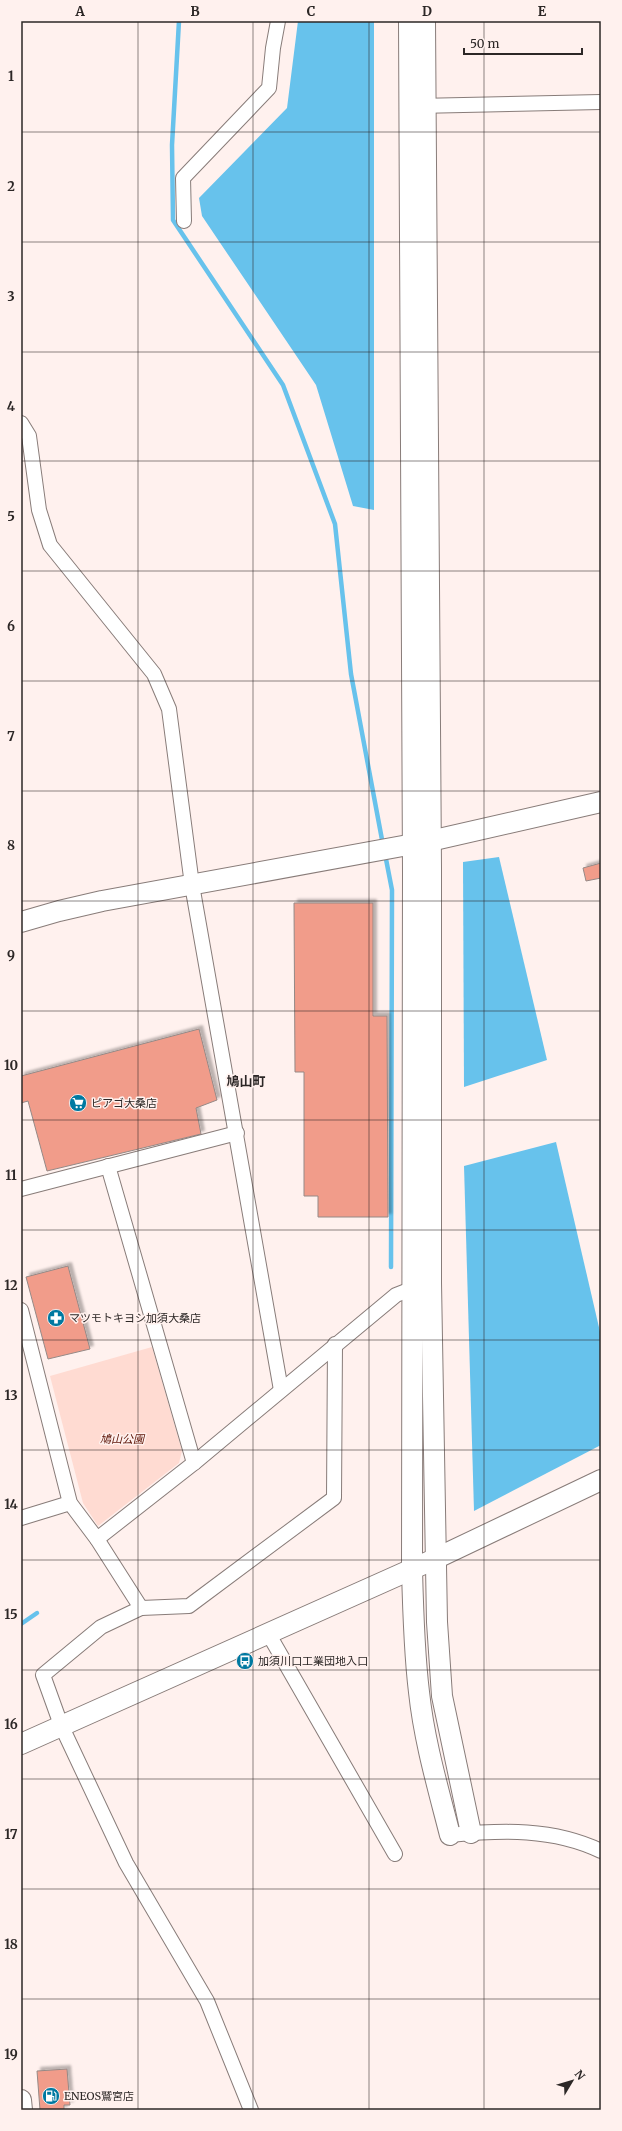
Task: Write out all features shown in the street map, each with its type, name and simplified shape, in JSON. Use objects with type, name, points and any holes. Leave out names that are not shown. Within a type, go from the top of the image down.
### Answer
[{"type":"street","points":[[184,221],[183,178],[269,88],[272,48],[278,21]]},
{"type":"street","points":[[409,21],[417,106],[422,1285],[412,1569],[414,1632],[419,1692],[427,1741],[450,1835],[523,1831],[554,1834],[599,1848]]},
{"type":"street","points":[[417,106],[425,21]]},
{"type":"street","points":[[417,106],[601,102]]},
{"type":"street","points":[[21,423],[29,436],[39,510],[50,545],[154,674],[169,709],[192,885],[282,1390]]},
{"type":"street","points":[[21,922],[66,909],[421,843],[601,802]]},
{"type":"street","points":[[21,1189],[237,1133]]},
{"type":"street","points":[[108,1166],[194,1463]]},
{"type":"street","points":[[97,1539],[194,1463],[335,1344],[396,1295],[422,1285]]},
{"type":"street","points":[[422,1285],[437,1558],[437,1622],[442,1696],[471,1833]]},
{"type":"street","points":[[21,1310],[70,1504],[97,1539],[141,1608]]},
{"type":"street","points":[[251,2110],[207,2001],[126,1863],[61,1726],[43,1675],[101,1627],[141,1608],[189,1606],[334,1498],[335,1344]]},
{"type":"street","points":[[21,1744],[437,1558],[601,1480]]},
{"type":"street","points":[[21,1518],[70,1504]]},
{"type":"street","points":[[268,1633],[395,1854]]},
{"type":"street","points":[[21,2100],[22,2110]]},
{"type":"green space","name":"鳩山公園","points":[[152,1347],[182,1451],[179,1463],[98,1526],[83,1503],[50,1376]]},
{"type":"water","points":[[298,21],[374,21],[374,510],[353,506],[316,385],[202,216],[199,198],[287,108]]},
{"type":"water","points":[[499,857],[547,1060],[464,1087],[463,862]]},
{"type":"water","points":[[556,1142],[601,1336],[601,1445],[474,1511],[464,1166]]},
{"type":"building","points":[[601,863],[601,878],[586,881],[583,868]]},
{"type":"building","points":[[294,903],[373,903],[373,1016],[387,1016],[388,1217],[318,1217],[318,1196],[304,1196],[304,1072],[295,1072]]},
{"type":"building","points":[[199,1029],[217,1100],[196,1108],[201,1134],[47,1171],[28,1101],[21,1103],[21,1076]]},
{"type":"building","points":[[68,1266],[90,1349],[48,1359],[26,1277]]},
{"type":"building","points":[[67,2069],[70,2105],[64,2105],[64,2110],[40,2110],[37,2071]]},
{"type":"waterway","points":[[179,21],[172,145],[173,220],[283,385],[335,524],[351,674],[383,845]]},
{"type":"waterway","points":[[385,854],[392,890],[391,1267]]},
{"type":"waterway","points":[[21,1624],[37,1613]]},
{"type":"place","name":"ピアゴ大桑店","points":[[78,1103]]},
{"type":"place","name":"マツモトキヨシ加須大桑店","points":[[56,1318]]},
{"type":"place","name":"加須川口工業団地入口","points":[[245,1661]]},
{"type":"place","name":"ENEOS鷲宮店","points":[[51,2096]]},
{"type":"district","name":"鳩山町","points":[[246,1081]]}]
